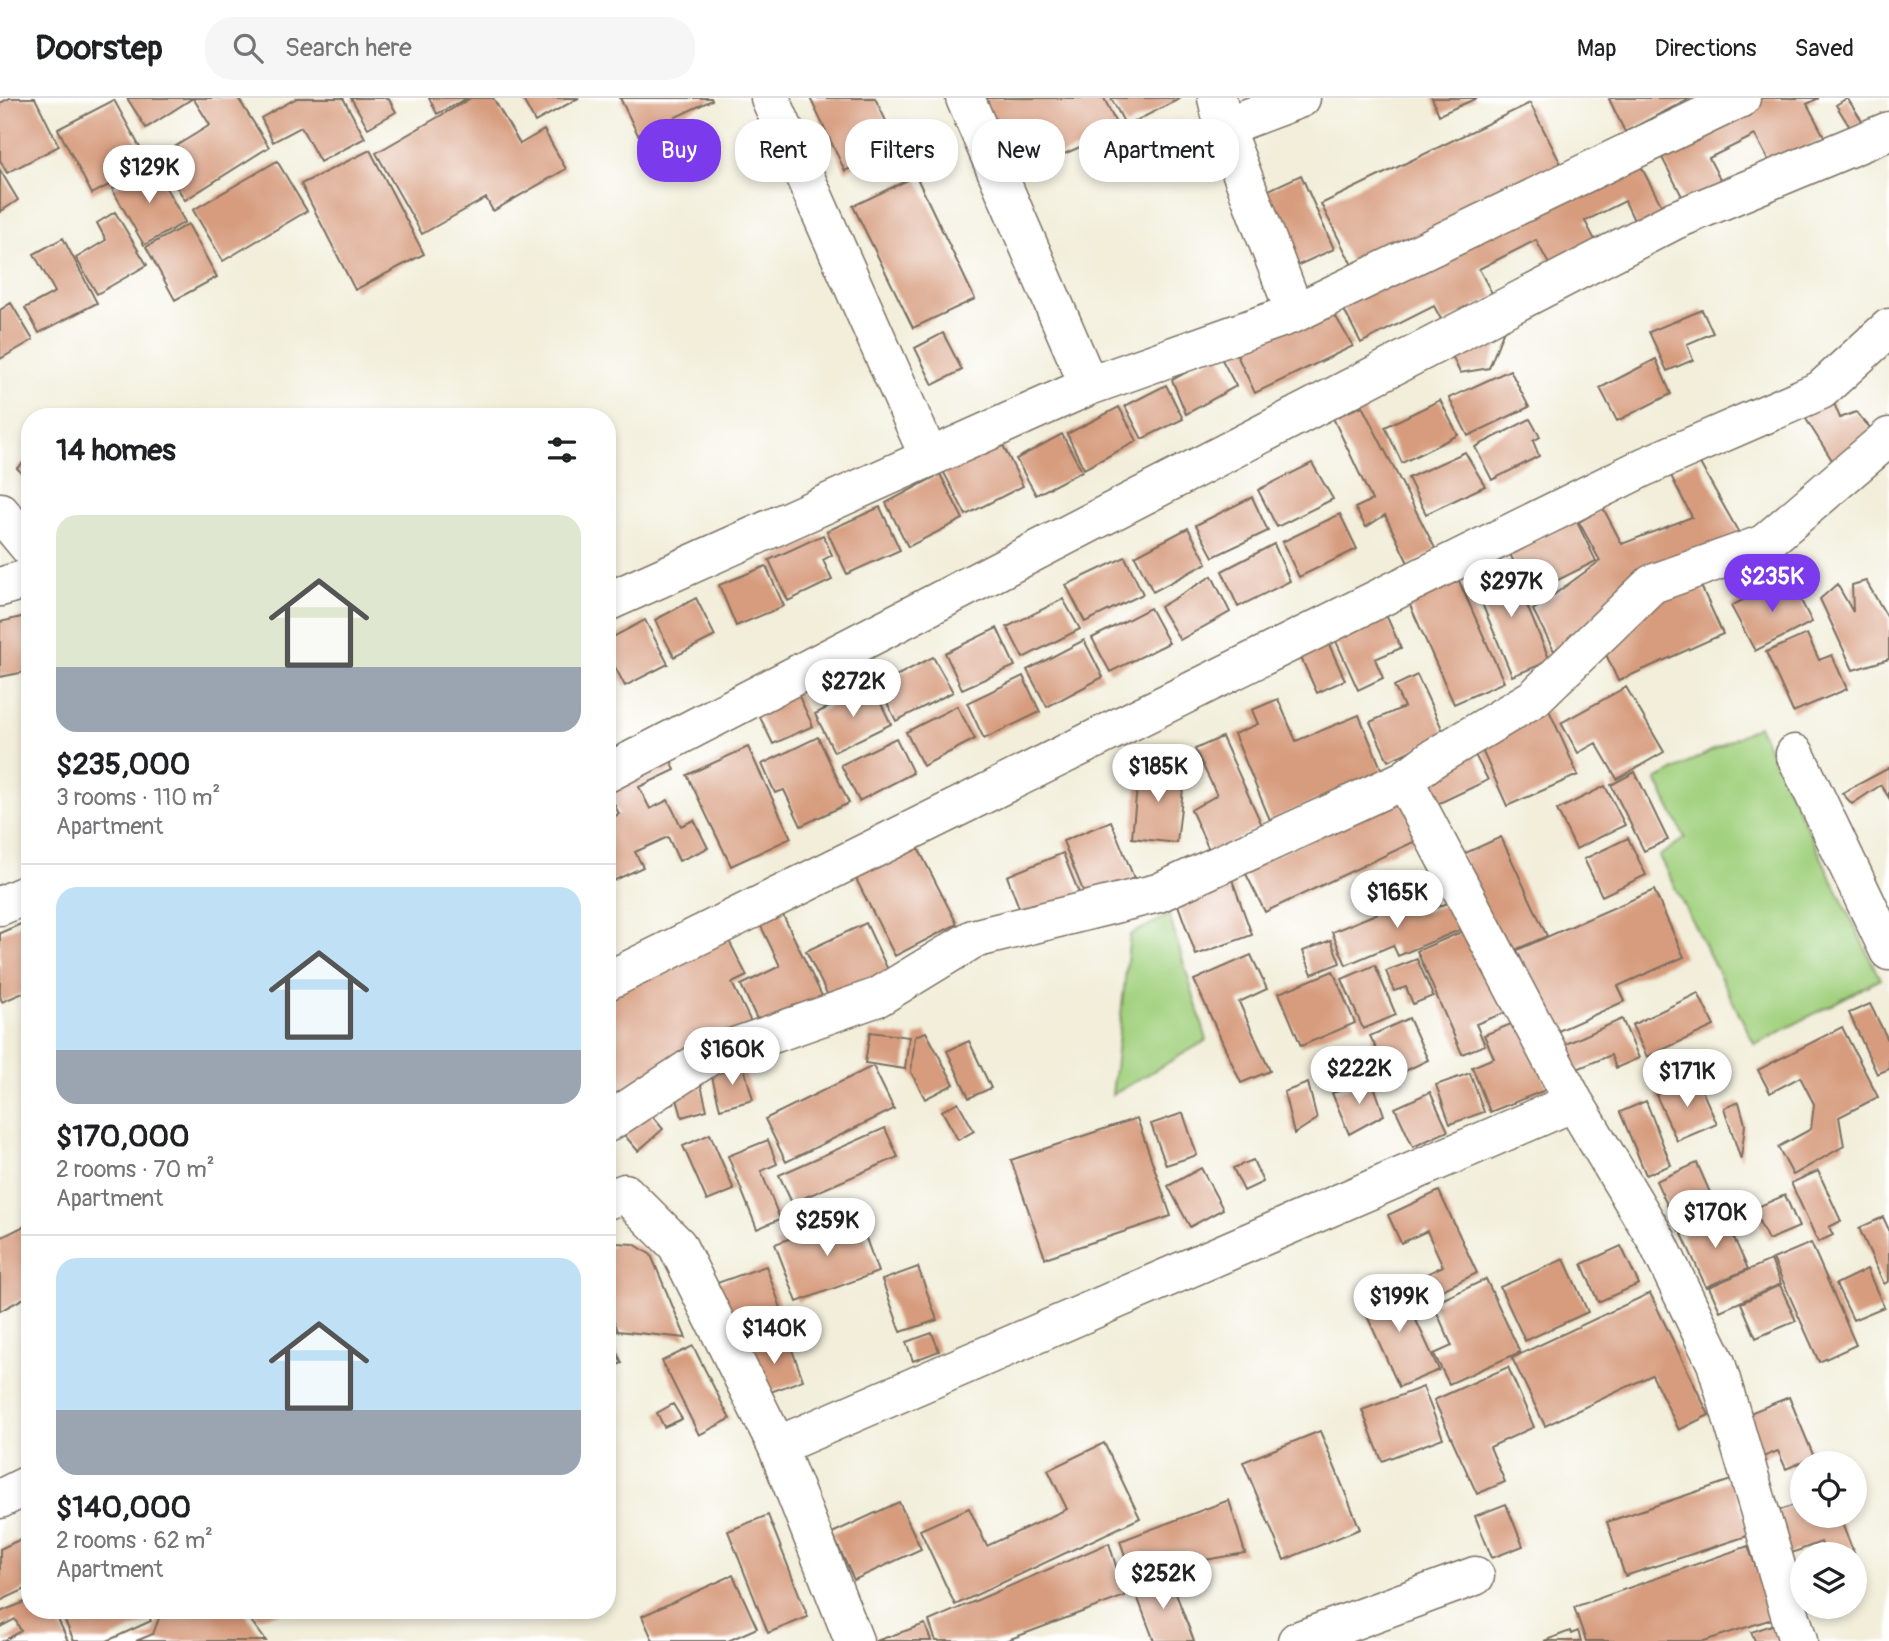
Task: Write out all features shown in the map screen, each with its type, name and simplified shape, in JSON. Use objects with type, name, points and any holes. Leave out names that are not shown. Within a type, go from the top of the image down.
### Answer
[{"type":"street","points":[[769,98],[929,457]]},
{"type":"street","points":[[965,98],[1089,386]]},
{"type":"street","points":[[1295,313],[1220,113],[1301,98]]},
{"type":"street","points":[[616,598],[1089,386],[1295,313],[1741,98]]},
{"type":"street","points":[[616,767],[1675,220],[1889,131]]},
{"type":"street","points":[[616,977],[1631,473],[1821,390],[1889,328]]},
{"type":"street","points":[[616,1117],[709,1056],[878,997],[973,939],[1158,893],[1404,780],[1432,759],[1534,698],[1652,584],[1764,544],[1889,437]]},
{"type":"street","points":[[0,512],[21,537]]},
{"type":"street","points":[[0,587],[21,581]]},
{"type":"street","points":[[1795,754],[1889,951]]},
{"type":"street","points":[[1404,780],[1574,1102],[1656,1239],[1716,1363],[1798,1641]]},
{"type":"street","points":[[0,906],[21,897]]},
{"type":"street","points":[[777,1446],[1574,1102]]},
{"type":"street","points":[[616,1193],[677,1245],[777,1446],[855,1641]]},
{"type":"street","points":[[0,1499],[21,1488]]},
{"type":"street","points":[[1297,1641],[1475,1576]]},
{"type":"green space","points":[[1758,726],[1880,979],[1755,1045],[1659,856],[1685,838],[1656,780]]},
{"type":"green space","points":[[1169,915],[1207,1040],[1112,1095],[1130,935]]},
{"type":"building","points":[[10,98],[35,98],[59,146],[7,173],[0,160],[0,103]]},
{"type":"building","points":[[127,98],[193,98],[146,128]]},
{"type":"building","points":[[193,98],[238,98],[269,147],[185,200],[158,157],[210,125]]},
{"type":"building","points":[[297,98],[343,98],[365,138],[320,162],[301,127],[273,142],[261,118]]},
{"type":"building","points":[[351,98],[388,98],[396,112],[368,128]]},
{"type":"building","points":[[429,98],[468,98],[437,114]]},
{"type":"building","points":[[471,98],[493,98],[520,144],[544,130],[566,169],[493,211],[486,198],[422,234],[376,153]]},
{"type":"building","points":[[522,98],[579,98],[535,122]]},
{"type":"building","points":[[620,98],[712,100],[672,119],[637,119],[637,133]]},
{"type":"building","points":[[810,98],[875,98],[885,119],[845,119],[845,171],[831,142],[831,119],[820,119]]},
{"type":"building","points":[[981,98],[1104,98],[1114,119],[1079,119],[1079,147],[1065,154],[1065,119],[991,119]]},
{"type":"building","points":[[1111,98],[1181,98],[1140,119],[1122,119]]},
{"type":"building","points":[[1432,98],[1477,98],[1439,115]]},
{"type":"building","points":[[1691,98],[1625,132],[1609,99]]},
{"type":"building","points":[[1752,98],[1819,98],[1807,104],[1825,138],[1772,167],[1755,135],[1709,158],[1724,187],[1687,206],[1657,148]]},
{"type":"building","points":[[1847,98],[1863,122],[1851,129],[1836,105]]},
{"type":"building","points":[[114,100],[149,164],[92,194],[58,129]]},
{"type":"building","points":[[1530,103],[1566,174],[1357,275],[1321,204]]},
{"type":"building","points":[[370,150],[424,254],[355,290],[301,184]]},
{"type":"building","points":[[1635,155],[1666,214],[1638,229],[1625,201],[1585,221],[1597,244],[1551,268],[1536,240],[1479,269],[1494,297],[1443,323],[1434,306],[1361,343],[1342,306]]},
{"type":"building","points":[[277,161],[307,211],[223,261],[193,210]]},
{"type":"building","points":[[154,166],[185,222],[144,245],[112,189]]},
{"type":"building","points":[[0,170],[18,200],[0,212]]},
{"type":"building","points":[[1301,175],[1334,249],[1292,268],[1258,195]]},
{"type":"building","points":[[903,182],[919,182],[975,299],[913,328],[853,206]]},
{"type":"building","points":[[115,212],[147,265],[97,294],[76,258],[106,240],[97,223]]},
{"type":"building","points":[[188,224],[217,277],[175,300],[146,247]]},
{"type":"building","points":[[63,238],[97,303],[39,333],[25,308],[55,292],[34,254]]},
{"type":"building","points":[[11,303],[33,340],[0,359],[0,310]]},
{"type":"building","points":[[1329,305],[1353,346],[1255,393],[1235,351]]},
{"type":"building","points":[[1702,310],[1713,333],[1687,344],[1693,360],[1667,371],[1649,332]]},
{"type":"building","points":[[1505,327],[1489,368],[1460,373],[1450,351]]},
{"type":"building","points":[[943,333],[962,370],[933,385],[915,348]]},
{"type":"building","points":[[1219,354],[1236,386],[1186,414],[1172,380]]},
{"type":"building","points":[[1656,359],[1671,394],[1617,421],[1600,388]]},
{"type":"building","points":[[1510,370],[1529,407],[1468,436],[1449,398]]},
{"type":"building","points":[[1166,385],[1183,419],[1142,439],[1125,406]]},
{"type":"building","points":[[1830,393],[1840,418],[1856,412],[1874,432],[1837,468],[1799,408]]},
{"type":"building","points":[[1440,400],[1458,435],[1402,463],[1385,427]]},
{"type":"building","points":[[1362,406],[1436,550],[1409,565],[1385,515],[1366,527],[1355,508],[1372,500],[1333,418]]},
{"type":"building","points":[[1119,407],[1137,441],[1084,469],[1067,434]]},
{"type":"building","points":[[1530,419],[1540,437],[1533,441],[1539,456],[1492,480],[1475,447]]},
{"type":"building","points":[[1062,434],[1082,471],[1036,495],[1016,459]]},
{"type":"building","points":[[1000,439],[1023,486],[966,515],[942,469]]},
{"type":"building","points":[[1465,452],[1485,486],[1426,514],[1408,478]]},
{"type":"building","points":[[1698,460],[1744,542],[1641,580],[1554,651],[1533,610],[1600,561],[1579,522],[1603,508],[1622,544],[1692,517],[1670,474]]},
{"type":"building","points":[[1312,463],[1333,499],[1277,527],[1258,490]]},
{"type":"building","points":[[940,474],[963,519],[908,547],[886,503]]},
{"type":"building","points":[[1252,497],[1268,531],[1213,557],[1196,525]]},
{"type":"building","points":[[880,507],[900,550],[847,574],[827,531]]},
{"type":"building","points":[[1340,514],[1357,549],[1299,577],[1282,542]]},
{"type":"building","points":[[1576,520],[1596,561],[1552,583],[1545,567],[1522,579],[1510,554]]},
{"type":"building","points":[[1188,528],[1207,563],[1153,592],[1135,556]]},
{"type":"building","points":[[823,535],[832,555],[823,560],[832,580],[788,601],[769,560]]},
{"type":"building","points":[[1274,544],[1290,581],[1238,607],[1222,571]]},
{"type":"building","points":[[1125,557],[1143,594],[1085,622],[1066,585]]},
{"type":"building","points":[[1509,562],[1550,661],[1512,676],[1471,577]]},
{"type":"building","points":[[766,566],[784,606],[736,626],[719,585]]},
{"type":"building","points":[[1455,572],[1504,682],[1454,704],[1405,594]]},
{"type":"building","points":[[1212,576],[1230,612],[1180,640],[1160,607]]},
{"type":"building","points":[[1697,577],[1723,634],[1618,681],[1604,650],[1641,602]]},
{"type":"building","points":[[1789,577],[1812,622],[1755,651],[1731,606]]},
{"type":"building","points":[[1866,581],[1889,620],[1889,659],[1853,670],[1820,599],[1837,584],[1853,612],[1852,585]]},
{"type":"building","points":[[696,598],[715,636],[674,657],[655,620]]},
{"type":"building","points":[[1063,599],[1080,629],[1023,658],[1007,627]]},
{"type":"building","points":[[1150,608],[1169,643],[1110,672],[1092,638]]},
{"type":"building","points":[[1386,615],[1401,648],[1375,659],[1383,678],[1358,690],[1335,639]]},
{"type":"building","points":[[21,617],[21,673],[0,677],[0,622]]},
{"type":"building","points":[[645,620],[668,664],[625,686],[616,669],[616,635]]},
{"type":"building","points":[[997,628],[1015,666],[962,689],[945,653]]},
{"type":"building","points":[[1807,634],[1819,660],[1832,655],[1847,689],[1793,712],[1766,652]]},
{"type":"building","points":[[1326,638],[1345,680],[1317,693],[1298,651]]},
{"type":"building","points":[[1084,640],[1103,677],[1047,707],[1027,670]]},
{"type":"building","points":[[933,657],[953,692],[896,721],[878,685]]},
{"type":"building","points":[[1417,675],[1445,735],[1388,761],[1370,722],[1404,707],[1394,686]]},
{"type":"building","points":[[1023,676],[1040,712],[984,739],[967,703]]},
{"type":"building","points":[[872,685],[891,724],[834,752],[815,714]]},
{"type":"building","points":[[794,686],[813,726],[773,744],[754,705]]},
{"type":"building","points":[[1626,687],[1664,752],[1617,779],[1596,743],[1578,753],[1561,723]]},
{"type":"building","points":[[1278,699],[1296,741],[1359,715],[1383,773],[1270,820],[1234,734],[1258,724],[1252,710]]},
{"type":"building","points":[[957,706],[975,739],[923,766],[906,732]]},
{"type":"building","points":[[1549,710],[1578,775],[1507,806],[1478,741]]},
{"type":"building","points":[[818,737],[849,803],[801,826],[784,790],[775,793],[762,764]]},
{"type":"building","points":[[1222,737],[1262,825],[1211,854],[1191,810],[1217,795],[1195,749]]},
{"type":"building","points":[[896,738],[913,773],[859,801],[841,765]]},
{"type":"building","points":[[748,747],[791,838],[731,866],[687,775]]},
{"type":"building","points":[[666,749],[675,770],[639,787],[650,809],[668,800],[681,826],[694,820],[708,848],[679,861],[668,837],[635,852],[643,867],[616,880],[616,816],[619,814],[616,808],[616,783]]},
{"type":"building","points":[[1472,749],[1488,780],[1427,809],[1413,778]]},
{"type":"building","points":[[1139,766],[1185,771],[1177,843],[1132,838]]},
{"type":"building","points":[[1889,768],[1889,798],[1881,785],[1852,804],[1842,793]]},
{"type":"building","points":[[1635,772],[1668,840],[1644,851],[1611,785]]},
{"type":"building","points":[[1605,786],[1625,825],[1576,849],[1557,810]]},
{"type":"building","points":[[1402,795],[1422,838],[1265,912],[1244,870]]},
{"type":"building","points":[[1111,821],[1134,878],[1086,898],[1063,841]]},
{"type":"building","points":[[1501,837],[1547,936],[1506,954],[1461,855]]},
{"type":"building","points":[[913,838],[957,924],[895,956],[851,869]]},
{"type":"building","points":[[1628,838],[1646,875],[1602,896],[1584,859]]},
{"type":"building","points":[[1063,853],[1080,896],[1023,918],[1007,876]]},
{"type":"building","points":[[1229,871],[1252,935],[1196,955],[1173,891]]},
{"type":"building","points":[[1654,890],[1684,957],[1618,986],[1625,1001],[1554,1033],[1517,950]]},
{"type":"building","points":[[1417,897],[1424,913],[1452,901],[1464,928],[1398,956],[1393,945],[1346,965],[1332,932]]},
{"type":"building","points":[[780,909],[825,1002],[763,1032],[741,985],[780,966],[758,920]]},
{"type":"building","points":[[866,923],[889,972],[830,1000],[806,951]]},
{"type":"building","points":[[21,924],[21,994],[2,1002],[0,996],[0,933]]},
{"type":"building","points":[[1475,926],[1511,1010],[1476,1024],[1485,1045],[1462,1054],[1417,951]]},
{"type":"building","points":[[723,929],[747,976],[732,983],[754,1028],[616,1095],[616,982]]},
{"type":"building","points":[[1331,940],[1340,963],[1312,974],[1303,951]]},
{"type":"building","points":[[1251,955],[1267,989],[1239,1002],[1270,1071],[1241,1083],[1194,980]]},
{"type":"building","points":[[1417,959],[1433,996],[1413,1004],[1406,987],[1394,991],[1386,971]]},
{"type":"building","points":[[1375,965],[1396,1015],[1363,1029],[1342,979]]},
{"type":"building","points":[[1333,971],[1355,1023],[1301,1046],[1279,993]]},
{"type":"building","points":[[1698,993],[1714,1026],[1647,1057],[1632,1025]]},
{"type":"building","points":[[1870,1004],[1889,1042],[1889,1069],[1877,1074],[1849,1013]]},
{"type":"building","points":[[1409,1018],[1428,1060],[1391,1078],[1370,1036]]},
{"type":"building","points":[[1622,1019],[1639,1058],[1616,1068],[1611,1055],[1570,1072],[1559,1047]]},
{"type":"building","points":[[1521,1020],[1548,1089],[1490,1112],[1472,1067],[1494,1058],[1484,1035]]},
{"type":"building","points":[[1842,1027],[1878,1097],[1839,1117],[1844,1146],[1793,1175],[1778,1147],[1811,1129],[1814,1104],[1800,1077],[1770,1093],[1758,1070]]},
{"type":"building","points":[[870,1032],[909,1037],[905,1069],[865,1063]]},
{"type":"building","points":[[926,1032],[954,1084],[925,1099],[911,1072],[915,1036]]},
{"type":"building","points":[[969,1041],[991,1088],[969,1098],[947,1051]]},
{"type":"building","points":[[743,1064],[753,1100],[720,1109],[711,1073]]},
{"type":"building","points":[[873,1066],[894,1109],[786,1162],[765,1119]]},
{"type":"building","points":[[1470,1073],[1484,1112],[1450,1124],[1436,1085]]},
{"type":"building","points":[[1696,1077],[1717,1124],[1677,1141],[1656,1095]]},
{"type":"building","points":[[1372,1080],[1384,1115],[1349,1134],[1332,1093]]},
{"type":"building","points":[[700,1081],[707,1110],[682,1117],[674,1088]]},
{"type":"building","points":[[1308,1083],[1317,1119],[1294,1134],[1284,1092]]},
{"type":"building","points":[[1430,1092],[1448,1131],[1413,1147],[1395,1108]]},
{"type":"building","points":[[1646,1101],[1671,1165],[1646,1175],[1620,1112]]},
{"type":"building","points":[[958,1102],[974,1131],[958,1140],[942,1111]]},
{"type":"building","points":[[1739,1102],[1745,1124],[1741,1160],[1724,1108]]},
{"type":"building","points":[[645,1108],[663,1129],[638,1151],[620,1130]]},
{"type":"building","points":[[1183,1113],[1197,1155],[1166,1165],[1151,1124]]},
{"type":"building","points":[[1137,1118],[1171,1216],[1045,1258],[1011,1160]]},
{"type":"building","points":[[885,1128],[898,1157],[792,1203],[779,1175]]},
{"type":"building","points":[[710,1134],[734,1190],[707,1201],[683,1146]]},
{"type":"building","points":[[768,1140],[777,1164],[761,1171],[780,1219],[757,1229],[728,1156]]},
{"type":"building","points":[[1253,1160],[1263,1182],[1244,1191],[1233,1168]]},
{"type":"building","points":[[1697,1163],[1719,1213],[1679,1231],[1656,1181]]},
{"type":"building","points":[[1201,1168],[1223,1209],[1190,1227],[1168,1186]]},
{"type":"building","points":[[1818,1171],[1841,1221],[1829,1227],[1833,1235],[1818,1242],[1791,1183]]},
{"type":"building","points":[[1439,1191],[1477,1273],[1430,1296],[1421,1277],[1443,1266],[1427,1231],[1401,1243],[1388,1215]]},
{"type":"building","points":[[1785,1195],[1799,1227],[1768,1240],[1753,1209]]},
{"type":"building","points":[[857,1213],[878,1272],[797,1302],[775,1244]]},
{"type":"building","points":[[1723,1214],[1748,1269],[1706,1287],[1681,1232]]},
{"type":"building","points":[[1883,1217],[1889,1230],[1889,1281],[1884,1284],[1859,1228]]},
{"type":"building","points":[[21,1228],[21,1300],[0,1311],[0,1238]]},
{"type":"building","points":[[616,1243],[634,1244],[651,1255],[686,1338],[618,1331]]},
{"type":"building","points":[[1811,1243],[1856,1345],[1819,1362],[1773,1259]]},
{"type":"building","points":[[1621,1246],[1639,1284],[1598,1302],[1582,1264]]},
{"type":"building","points":[[1564,1259],[1588,1312],[1525,1341],[1500,1287]]},
{"type":"building","points":[[1771,1260],[1781,1284],[1720,1311],[1709,1287]]},
{"type":"building","points":[[766,1266],[782,1311],[732,1328],[717,1283]]},
{"type":"building","points":[[918,1267],[937,1320],[901,1332],[882,1280]]},
{"type":"building","points":[[1867,1269],[1884,1307],[1853,1320],[1836,1284]]},
{"type":"building","points":[[1486,1279],[1520,1352],[1449,1384],[1434,1354],[1452,1346],[1433,1304]]},
{"type":"building","points":[[1398,1281],[1439,1370],[1399,1387],[1359,1298]]},
{"type":"building","points":[[1780,1285],[1796,1321],[1756,1338],[1741,1303]]},
{"type":"building","points":[[1650,1293],[1709,1415],[1679,1430],[1652,1375],[1545,1426],[1512,1358]]},
{"type":"building","points":[[932,1333],[939,1351],[913,1361],[906,1342]]},
{"type":"building","points":[[787,1336],[803,1380],[760,1396],[744,1352]]},
{"type":"building","points":[[693,1346],[730,1419],[699,1435],[662,1361]]},
{"type":"building","points":[[616,1351],[622,1363],[616,1366]]},
{"type":"building","points":[[1508,1367],[1534,1427],[1490,1447],[1505,1482],[1477,1494],[1434,1400]]},
{"type":"building","points":[[1423,1387],[1443,1438],[1382,1461],[1362,1410]]},
{"type":"building","points":[[1789,1397],[1812,1451],[1790,1451],[1790,1467],[1786,1469],[1778,1451],[1750,1462],[1733,1420]]},
{"type":"building","points":[[673,1404],[682,1419],[664,1427],[657,1413]]},
{"type":"building","points":[[1320,1431],[1360,1529],[1284,1560],[1243,1462]]},
{"type":"building","points":[[1104,1443],[1140,1518],[955,1605],[920,1530],[969,1508],[987,1546],[1067,1509],[1048,1470]]},
{"type":"building","points":[[1731,1480],[1750,1535],[1625,1576],[1607,1522]]},
{"type":"building","points":[[1229,1500],[1245,1553],[1131,1573],[1120,1541]]},
{"type":"building","points":[[899,1502],[921,1549],[854,1580],[832,1533]]},
{"type":"building","points":[[1506,1504],[1523,1546],[1492,1558],[1475,1516]]},
{"type":"building","points":[[1790,1506],[1790,1528],[1844,1528],[1850,1542],[1790,1542],[1790,1554],[1778,1558],[1762,1517]]},
{"type":"building","points":[[768,1515],[808,1617],[768,1633],[728,1531]]},
{"type":"building","points":[[21,1539],[21,1591],[0,1601],[0,1549]]},
{"type":"building","points":[[1109,1543],[1125,1596],[1005,1641],[936,1641],[929,1621]]},
{"type":"building","points":[[1748,1546],[1773,1615],[1772,1619],[1704,1641],[1586,1641],[1574,1607]]},
{"type":"building","points":[[733,1575],[757,1628],[728,1641],[653,1641],[642,1616]]},
{"type":"building","points":[[1169,1575],[1194,1641],[1154,1641],[1134,1588]]},
{"type":"building","points":[[21,1604],[21,1619],[58,1619],[68,1641],[3,1641],[21,1631],[15,1619],[0,1627],[0,1612]]},
{"type":"building","points":[[64,1619],[151,1621],[107,1641],[74,1641]]},
{"type":"building","points":[[159,1619],[250,1619],[266,1641],[136,1641],[153,1634]]},
{"type":"building","points":[[925,1624],[931,1641],[876,1641]]},
{"type":"building","points":[[1775,1624],[1781,1641],[1755,1641],[1751,1632]]},
{"type":"building","points":[[1570,1631],[1571,1634],[1578,1631],[1581,1641],[1544,1641]]}]
